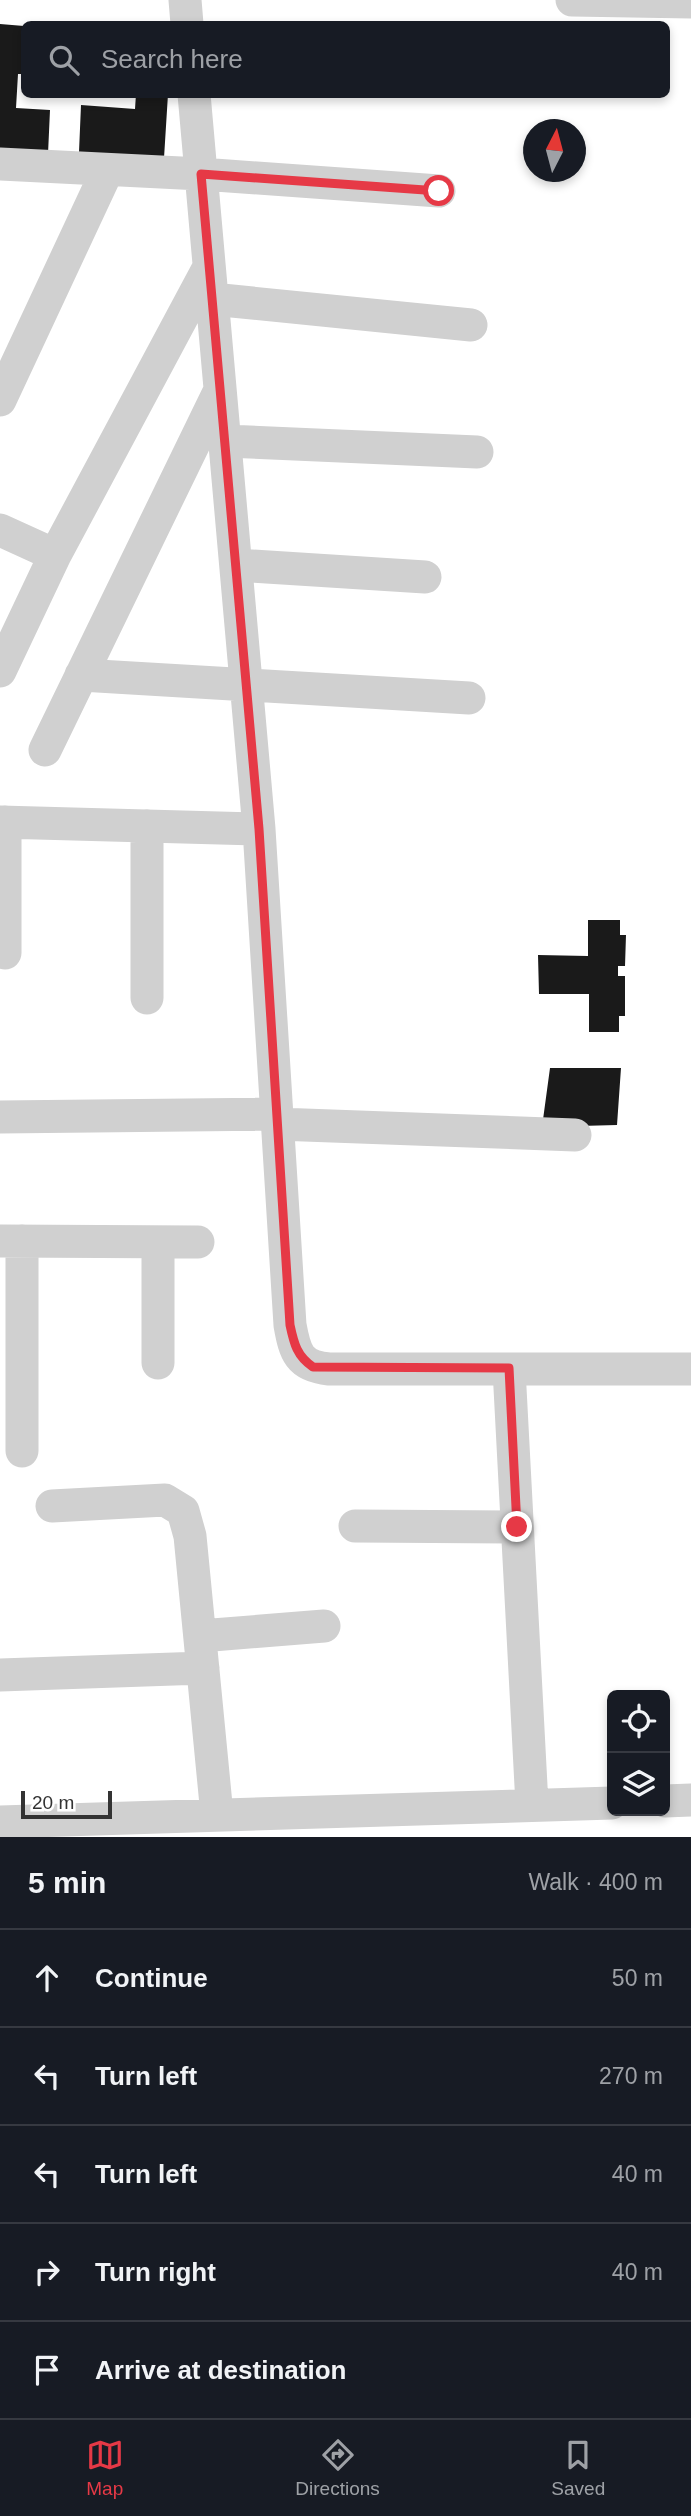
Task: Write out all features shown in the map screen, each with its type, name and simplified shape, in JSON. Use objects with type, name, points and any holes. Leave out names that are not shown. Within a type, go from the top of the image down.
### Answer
[{"type":"street","points":[[185,0],[187,21]]},
{"type":"street","points":[[572,0],[691,2]]},
{"type":"street","points":[[194,98],[259,829],[276,1119],[290,1325],[294,1345],[301,1359],[313,1367],[329,1369],[691,1369]]},
{"type":"street","points":[[0,164],[201,174],[439,191]]},
{"type":"street","points":[[0,400],[107,171]]},
{"type":"street","points":[[211,283],[471,325]]},
{"type":"street","points":[[0,671],[55,555],[211,283]]},
{"type":"street","points":[[45,750],[220,389]]},
{"type":"street","points":[[225,442],[477,452]]},
{"type":"street","points":[[0,530],[55,555]]},
{"type":"street","points":[[236,565],[425,577]]},
{"type":"street","points":[[81,675],[469,698]]},
{"type":"street","points":[[5,953],[3,822],[259,829]]},
{"type":"street","points":[[147,826],[148,998]]},
{"type":"street","points":[[0,1117],[276,1119],[575,1135]]},
{"type":"street","points":[[22,1451],[11,1241],[198,1242]]},
{"type":"street","points":[[158,1363],[159,1242]]},
{"type":"street","points":[[509,1368],[532,1805]]},
{"type":"street","points":[[52,1506],[165,1500],[183,1511],[191,1536],[218,1815]]},
{"type":"street","points":[[355,1526],[517,1527]]},
{"type":"street","points":[[0,1675],[201,1652],[324,1626]]},
{"type":"street","points":[[670,1801],[691,1800]]},
{"type":"street","points":[[0,1822],[607,1803]]},
{"type":"building","points":[[0,24],[21,26],[21,74],[18,74],[16,108],[50,110],[48,154],[0,151]]},
{"type":"building","points":[[136,98],[168,98],[164,158],[79,152],[81,105],[135,109]]},
{"type":"building","points":[[588,920],[620,920],[620,935],[626,935],[625,966],[618,966],[618,976],[625,976],[625,1016],[619,1016],[619,1032],[589,1032],[589,994],[539,994],[538,955],[588,956]]},
{"type":"building","points":[[550,1068],[621,1068],[617,1125],[542,1127]]},
{"type":"route","points":[[439,191],[201,174],[259,829],[290,1325],[294,1345],[301,1359],[313,1367],[329,1369],[509,1368],[517,1527]]}]
